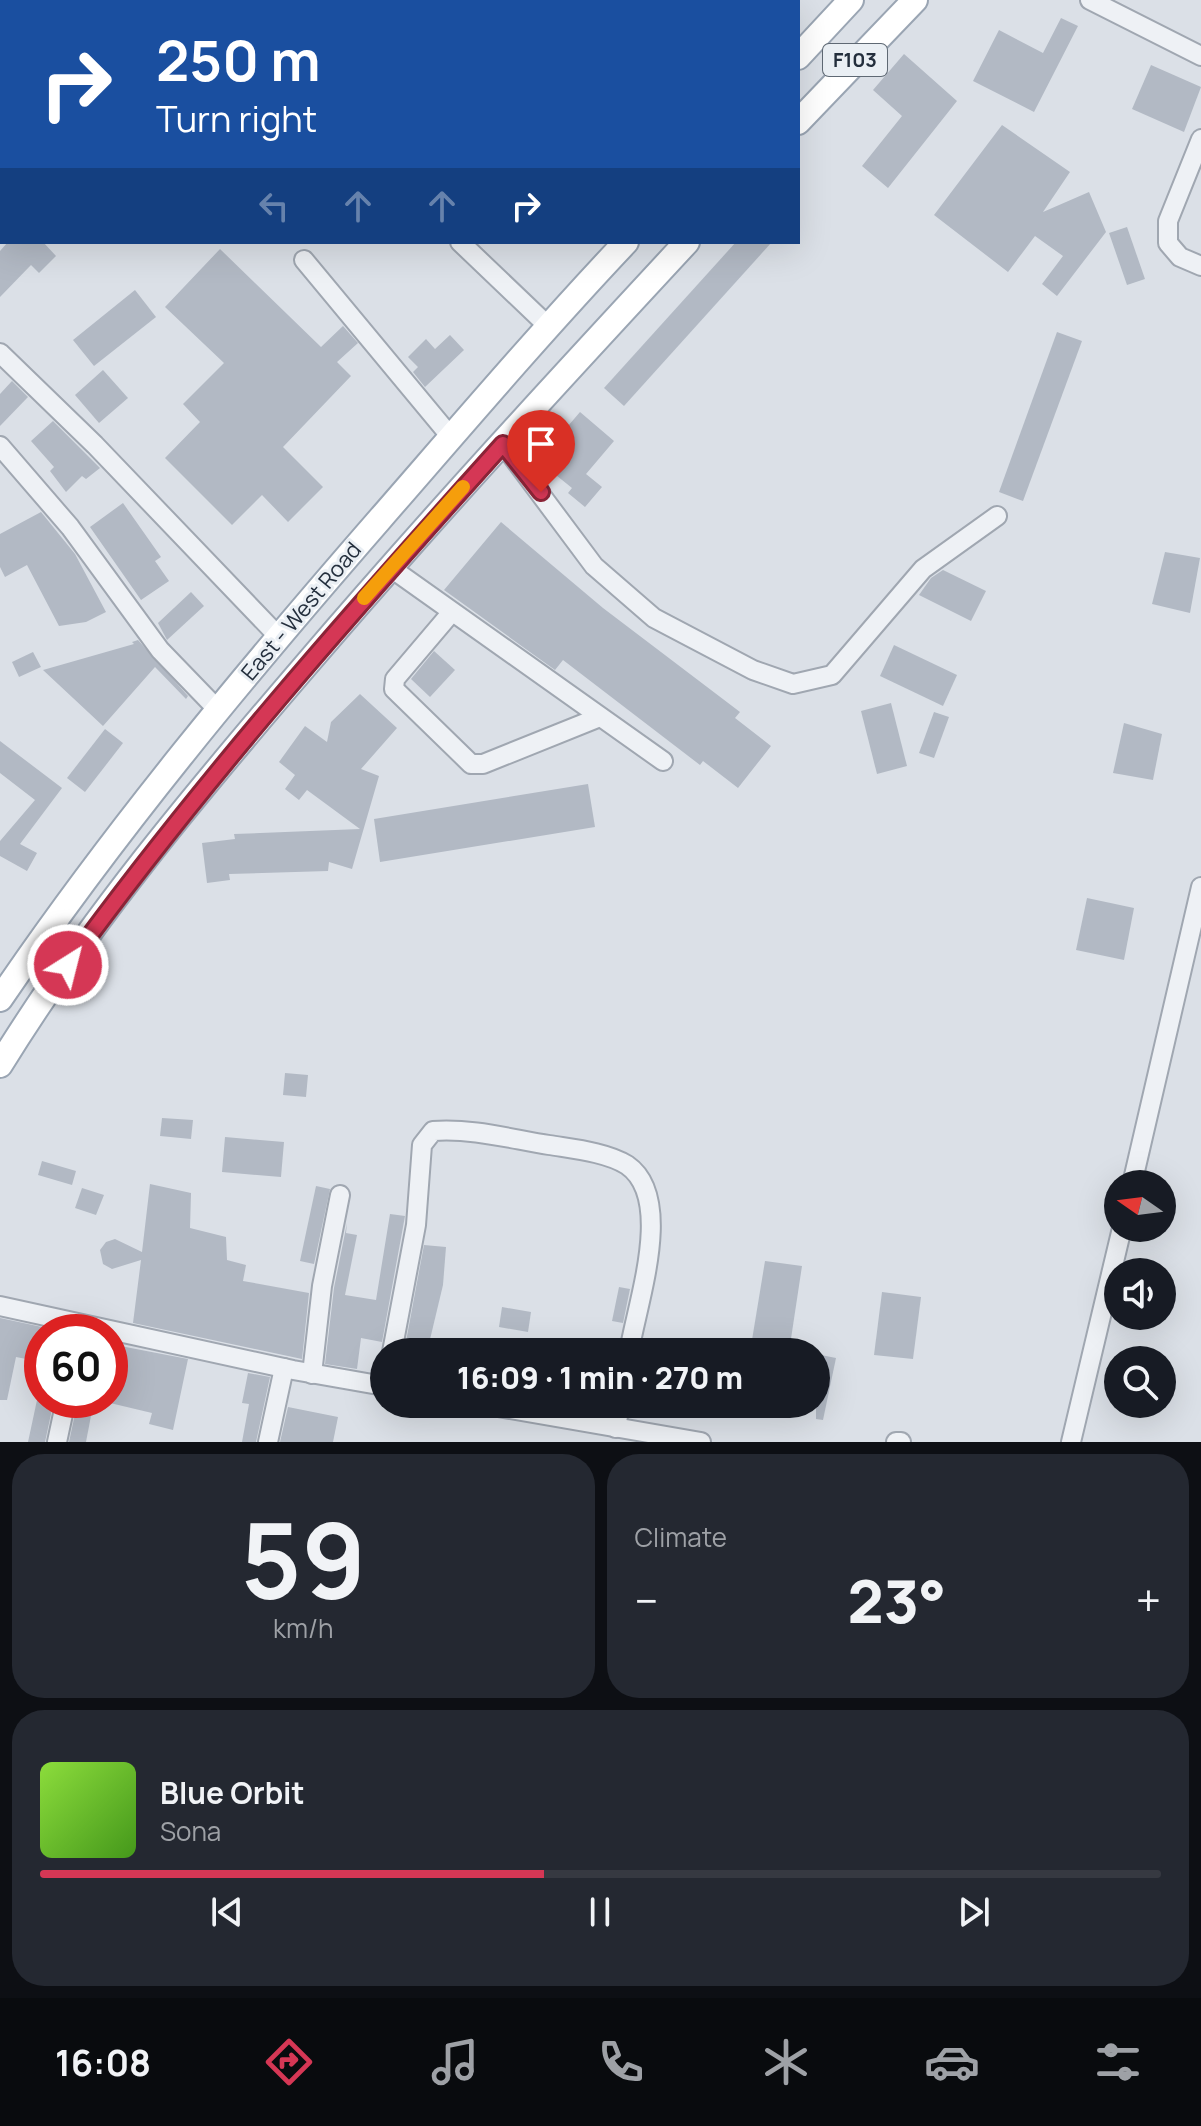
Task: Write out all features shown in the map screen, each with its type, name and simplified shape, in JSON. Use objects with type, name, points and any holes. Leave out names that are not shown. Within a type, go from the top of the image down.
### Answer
[{"type":"main road","name":"F103","points":[[800,55],[851,0]]},
{"type":"main road","name":"F103","points":[[800,120],[915,0]]},
{"type":"main road","name":"East - West Road","points":[[0,999],[113,841],[218,710],[451,437],[624,244]]},
{"type":"main road","name":"East - West Road","points":[[0,1065],[140,866],[244,736],[391,568],[685,244]]},
{"type":"street","points":[[1090,0],[1201,56]]},
{"type":"street","points":[[1201,139],[1168,221],[1168,243],[1180,257],[1201,266]]},
{"type":"street","points":[[462,244],[548,326]]},
{"type":"street","points":[[304,260],[451,437]]},
{"type":"street","points":[[0,353],[279,637]]},
{"type":"street","points":[[503,444],[594,566],[654,618],[753,670],[793,684],[832,675],[923,569],[997,516]]},
{"type":"street","points":[[0,446],[70,527],[160,650],[218,710]]},
{"type":"street","points":[[391,568],[663,761]]},
{"type":"street","points":[[451,613],[395,679],[394,689],[471,764],[483,764],[600,717]]},
{"type":"street","points":[[1135,1170],[1201,887]]},
{"type":"street","points":[[395,1338],[416,1225],[422,1145],[433,1131],[455,1129],[580,1150],[625,1164],[644,1181],[653,1217],[631,1338]]},
{"type":"street","points":[[312,1374],[322,1286],[340,1195]]},
{"type":"street","points":[[1071,1442],[1119,1242]]},
{"type":"street","points":[[0,1306],[28,1314]]},
{"type":"street","points":[[128,1338],[370,1384]]},
{"type":"street","points":[[268,1442],[284,1368]]},
{"type":"street","points":[[57,1442],[62,1418]]},
{"type":"street","points":[[560,1418],[701,1442]]},
{"type":"street","points":[[616,1428],[618,1418]]},
{"type":"building","points":[[1061,18],[1078,26],[1034,112],[973,81],[999,30],[1043,53]]},
{"type":"building","points":[[904,54],[957,101],[888,188],[862,166],[902,116],[873,90]]},
{"type":"building","points":[[1151,65],[1201,87],[1184,132],[1132,109]]},
{"type":"building","points":[[1002,125],[1070,172],[1043,212],[1089,192],[1106,232],[1057,296],[1042,284],[1063,256],[1035,236],[1008,272],[934,215]]},
{"type":"building","points":[[1127,227],[1145,279],[1127,285],[1109,233]]},
{"type":"building","points":[[6,244],[45,244],[56,256],[39,273],[31,265],[0,297],[0,251]]},
{"type":"building","points":[[734,244],[770,244],[624,406],[604,388]]},
{"type":"building","points":[[220,249],[321,347],[343,326],[358,343],[337,362],[351,376],[283,447],[323,487],[288,522],[262,495],[232,525],[165,458],[200,422],[183,404],[224,363],[165,307]]},
{"type":"building","points":[[135,290],[156,317],[94,366],[73,340]]},
{"type":"building","points":[[1057,332],[1082,341],[1023,501],[999,492]]},
{"type":"building","points":[[450,335],[464,350],[425,387],[413,372],[418,367],[408,357],[426,339],[435,349]]},
{"type":"building","points":[[103,370],[128,398],[99,423],[75,395]]},
{"type":"building","points":[[12,381],[28,397],[0,426],[0,394]]},
{"type":"building","points":[[580,412],[614,441],[586,474],[602,487],[585,507],[568,493],[572,488],[546,467],[552,460],[545,453]]},
{"type":"building","points":[[53,421],[100,468],[86,479],[82,476],[66,492],[50,471],[54,467],[31,441]]},
{"type":"building","points":[[123,503],[161,557],[155,561],[169,581],[141,600],[90,527]]},
{"type":"building","points":[[41,512],[75,554],[106,612],[86,622],[59,626],[27,565],[5,577],[0,567],[0,534]]},
{"type":"building","points":[[501,522],[603,608],[740,712],[735,718],[771,746],[738,788],[703,761],[700,765],[563,660],[555,670],[444,590]]},
{"type":"building","points":[[1165,552],[1200,558],[1190,613],[1152,604]]},
{"type":"building","points":[[943,570],[986,591],[971,621],[919,595],[931,578]]},
{"type":"building","points":[[191,592],[204,606],[167,640],[158,623]]},
{"type":"building","points":[[138,640],[188,696],[186,699],[155,667],[103,726],[43,670],[134,644],[132,642]]},
{"type":"building","points":[[894,645],[957,675],[943,706],[880,676]]},
{"type":"building","points":[[434,651],[455,670],[430,697],[411,679]]},
{"type":"building","points":[[33,652],[41,667],[19,677],[12,662]]},
{"type":"building","points":[[360,694],[397,728],[361,769],[379,776],[352,869],[329,862],[328,871],[229,874],[230,880],[207,883],[202,843],[235,839],[234,834],[360,829],[307,790],[299,800],[285,789],[295,775],[279,762],[305,726],[327,742],[331,722]]},
{"type":"building","points":[[891,703],[907,766],[877,774],[861,711]]},
{"type":"building","points":[[934,712],[949,717],[934,758],[919,753]]},
{"type":"building","points":[[1124,723],[1162,734],[1153,780],[1113,773]]},
{"type":"building","points":[[105,729],[123,743],[85,792],[67,778]]},
{"type":"building","points":[[0,741],[62,788],[20,844],[37,853],[27,871],[0,856],[0,841],[35,800],[0,773]]},
{"type":"building","points":[[588,784],[595,827],[380,862],[374,819]]},
{"type":"building","points":[[1087,898],[1134,908],[1124,960],[1076,950]]},
{"type":"building","points":[[285,1073],[308,1075],[306,1097],[283,1095]]},
{"type":"building","points":[[162,1118],[193,1120],[191,1139],[160,1136]]},
{"type":"building","points":[[225,1137],[284,1142],[281,1177],[222,1172]]},
{"type":"building","points":[[42,1161],[76,1171],[72,1185],[38,1175]]},
{"type":"building","points":[[150,1184],[191,1193],[190,1228],[226,1237],[227,1260],[246,1265],[243,1281],[309,1293],[302,1359],[133,1323],[141,1260],[112,1269],[103,1264],[100,1250],[106,1242],[115,1239],[142,1252]]},
{"type":"building","points":[[316,1186],[330,1189],[314,1264],[300,1261]]},
{"type":"building","points":[[82,1188],[104,1195],[96,1215],[75,1208]]},
{"type":"building","points":[[390,1214],[405,1216],[383,1338],[361,1338],[357,1369],[325,1364],[334,1288],[347,1223],[346,1233],[357,1235],[345,1295],[376,1300]]},
{"type":"building","points":[[424,1245],[446,1247],[443,1285],[430,1338],[407,1338]]},
{"type":"building","points":[[765,1261],[802,1266],[791,1338],[752,1338]]},
{"type":"building","points":[[619,1287],[630,1289],[623,1323],[612,1321]]},
{"type":"building","points":[[882,1292],[921,1297],[913,1359],[874,1355]]},
{"type":"building","points":[[502,1307],[531,1312],[528,1332],[499,1327]]},
{"type":"building","points":[[0,1318],[24,1323],[24,1359],[16,1357],[7,1400],[0,1400]]},
{"type":"building","points":[[128,1347],[188,1359],[173,1430],[149,1424],[152,1413],[128,1407]]},
{"type":"building","points":[[830,1357],[836,1358],[830,1387]]},
{"type":"building","points":[[248,1373],[270,1377],[256,1442],[242,1442],[249,1404],[242,1403]]},
{"type":"building","points":[[288,1407],[338,1417],[333,1442],[280,1442]]},
{"type":"building","points":[[33,1418],[50,1418],[45,1442],[28,1442]]},
{"type":"building","points":[[74,1418],[91,1418],[86,1442],[69,1442]]},
{"type":"slow traffic","points":[[364,598],[463,487]]},
{"type":"route","points":[[68,965],[140,866],[244,736],[503,444],[541,492]]}]
